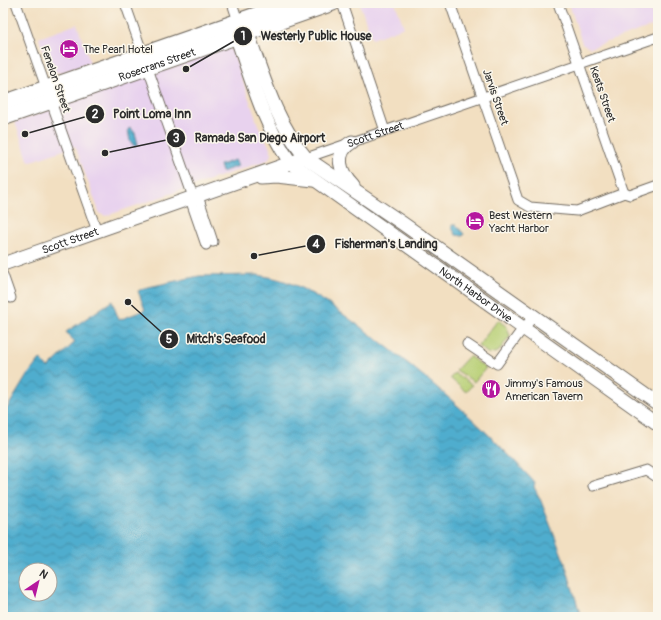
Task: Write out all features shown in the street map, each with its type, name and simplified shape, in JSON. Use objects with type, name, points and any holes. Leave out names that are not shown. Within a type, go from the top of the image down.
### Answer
[{"type":"main road","name":"Rosecrans Street","points":[[240,28],[290,3]]},
{"type":"main road","name":"Rosecrans Street","points":[[3,118],[48,95],[145,61],[240,28],[333,3]]},
{"type":"main road","name":"North Harbor Drive","points":[[240,28],[250,40],[278,114],[296,146],[306,158],[363,195],[658,404]]},
{"type":"main road","name":"North Harbor Drive","points":[[240,28],[239,44],[260,105],[273,136],[290,162],[658,424]]},
{"type":"main road","name":"Rosecrans Street","points":[[3,103],[48,95]]},
{"type":"main road","points":[[352,142],[346,146],[342,153],[340,165],[349,182],[363,195]]},
{"type":"main road","name":"Scott Street","points":[[3,264],[244,180],[290,162],[306,158]]},
{"type":"main road","points":[[244,180],[276,176],[316,180]]},
{"type":"street","name":"Fenelon Street","points":[[16,3],[97,232]]},
{"type":"street","points":[[125,3],[210,243]]},
{"type":"street","points":[[232,3],[240,28]]},
{"type":"street","points":[[342,3],[385,131]]},
{"type":"street","name":"Jarvis Street","points":[[450,3],[518,200],[530,207],[577,211],[624,193]]},
{"type":"street","name":"Keats Street","points":[[558,3],[624,193]]},
{"type":"street","name":"Scott Street","points":[[306,158],[658,37]]},
{"type":"street","points":[[624,193],[630,195],[658,185]]},
{"type":"street","points":[[3,275],[11,298]]},
{"type":"street","points":[[467,344],[497,364],[534,316]]},
{"type":"street","points":[[593,486],[646,470],[658,478]]},
{"type":"shaded area","points":[[364,3],[395,3],[404,27],[372,39],[360,5]]},
{"type":"shaded area","points":[[569,3],[649,3],[656,23],[655,25],[590,48],[582,43]]},
{"type":"shaded area","points":[[77,24],[90,63],[60,73],[52,71],[48,65],[39,38]]},
{"type":"shaded area","points":[[227,48],[232,50],[258,125],[271,150],[271,155],[268,160],[106,216],[100,214],[75,146],[29,162],[15,122]]},
{"type":"green space","points":[[498,320],[507,327],[510,336],[498,352],[489,354],[478,346]]},
{"type":"green space","points":[[469,356],[486,368],[474,382],[456,370]]},
{"type":"green space","points":[[455,373],[472,385],[466,392],[450,378]]},
{"type":"water","points":[[65,43],[72,43],[72,54],[69,54],[64,45]]},
{"type":"water","points":[[130,127],[135,133],[138,144],[135,147],[130,141],[128,130]]},
{"type":"water","points":[[235,160],[238,166],[222,172],[220,165]]},
{"type":"water","points":[[452,225],[456,225],[464,234],[463,236],[456,235]]},
{"type":"water","points":[[257,275],[282,280],[316,296],[389,348],[476,422],[535,483],[534,487],[565,563],[581,617],[3,617],[3,415],[26,377],[40,359],[48,368],[75,342],[66,332],[112,301],[119,320],[145,310],[138,291],[144,288],[199,276]]},
{"type":"place","name":"The Pearl Hotel","points":[[69,49]]},
{"type":"place","name":"Westerly Public House","points":[[186,69]]},
{"type":"place","name":"Point Loma Inn","points":[[25,134]]},
{"type":"place","name":"Ramada San Diego Airport","points":[[105,153]]},
{"type":"place","name":"Best Western Yacht Harbor","points":[[475,221]]},
{"type":"place","name":"Fisherman's Landing","points":[[254,256]]},
{"type":"place","name":"Mitch's Seafood","points":[[128,302]]},
{"type":"place","name":"Jimmy's Famous American Tavern","points":[[491,389]]}]
